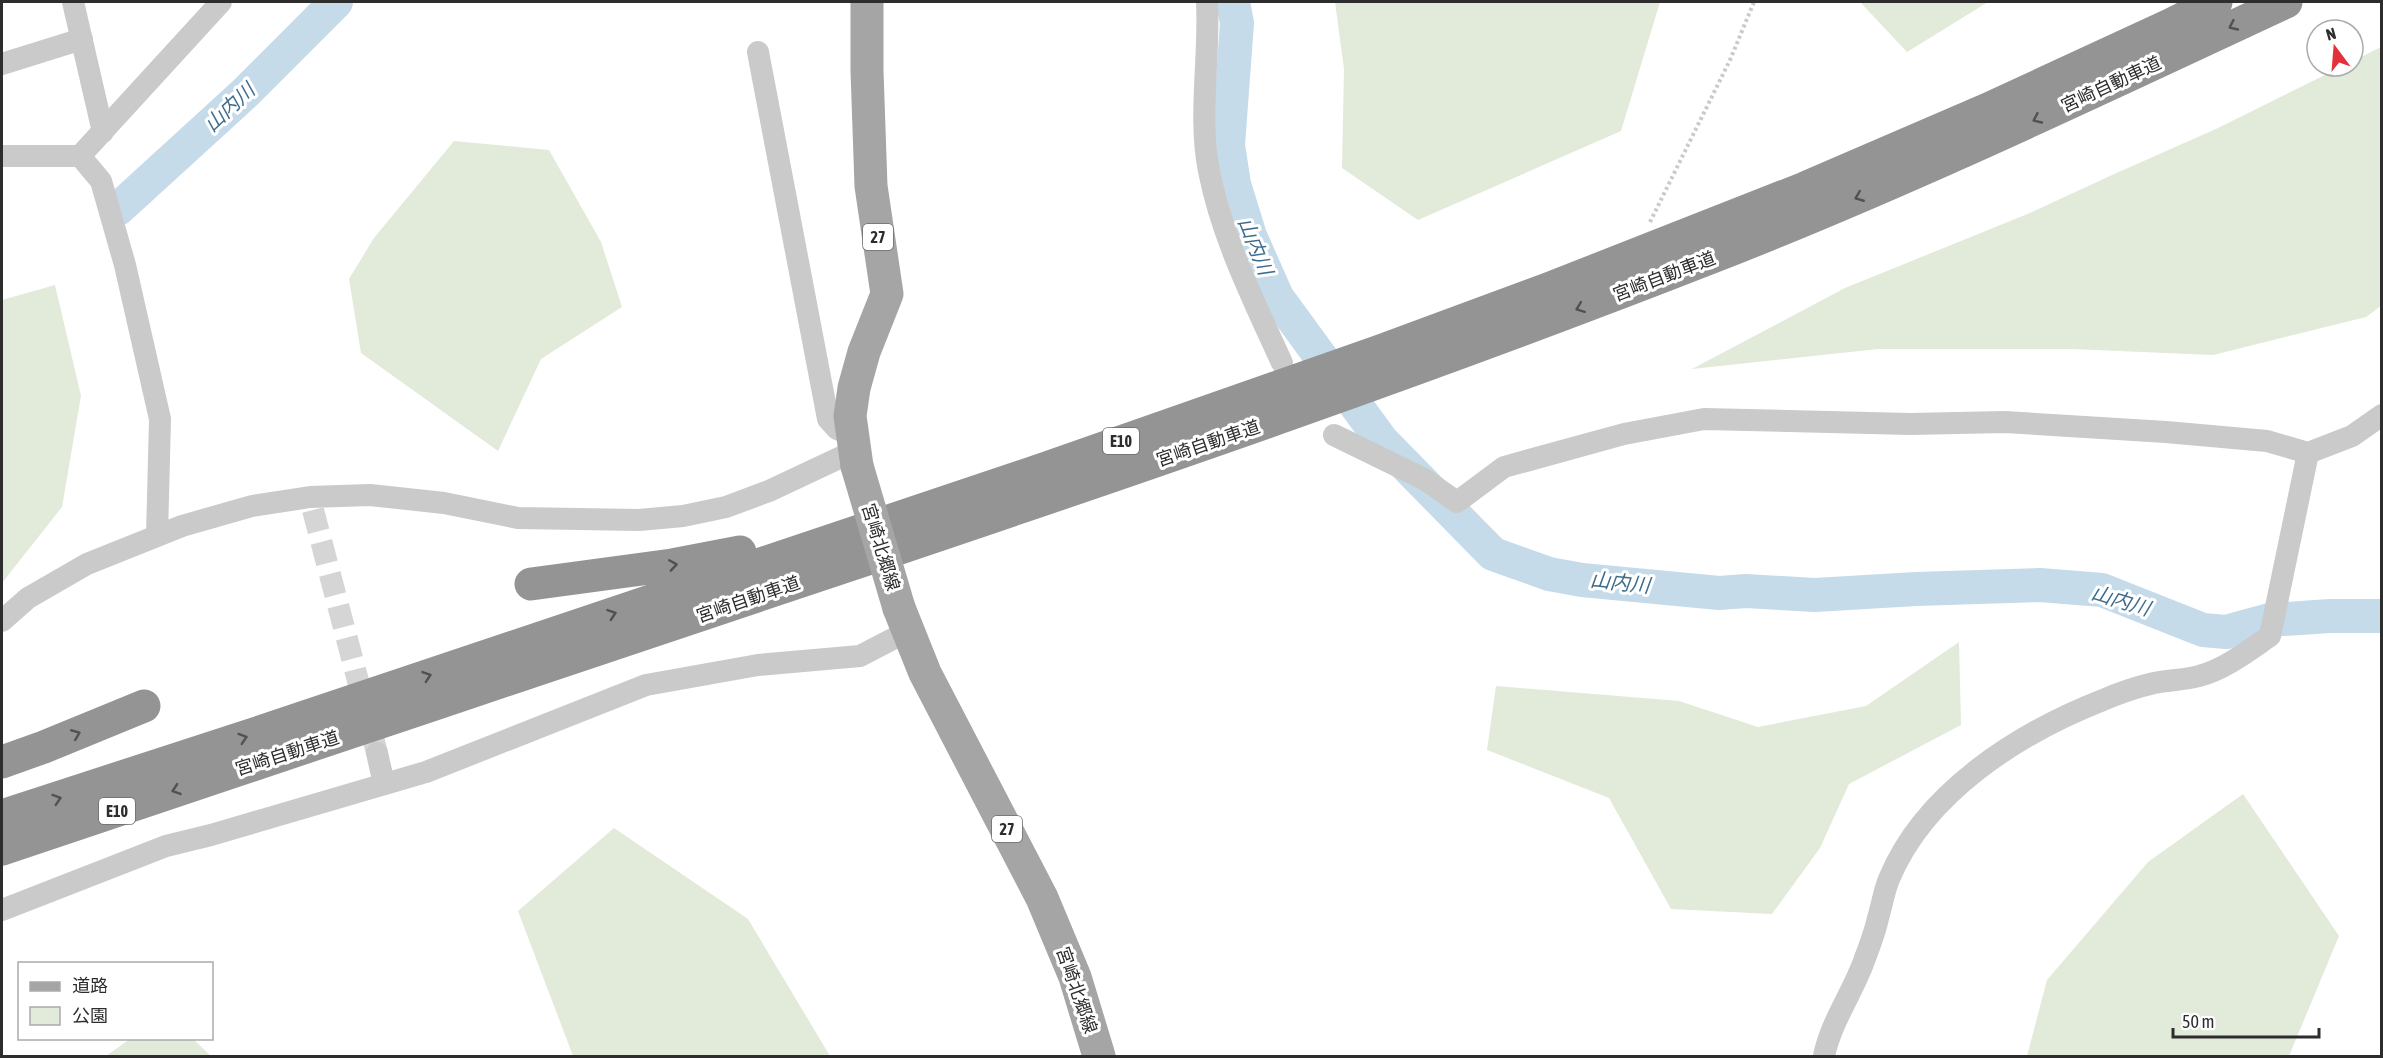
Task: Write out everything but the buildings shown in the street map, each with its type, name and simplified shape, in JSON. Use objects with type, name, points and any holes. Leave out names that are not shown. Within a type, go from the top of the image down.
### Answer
[{"type":"highway","name":"宮崎自動車道","points":[[2,816],[277,727],[1044,469],[1548,290],[1805,188],[1986,110],[2216,2]]},
{"type":"highway","name":"宮崎自動車道","points":[[2,849],[1144,466],[1431,365],[1717,255],[1888,186],[2286,2]]},
{"type":"highway","points":[[531,584],[735,554],[978,477],[1044,469]]},
{"type":"highway","points":[[2,762],[144,706]]},
{"type":"main road","name":"宮崎北郷線","points":[[867,2],[867,71],[872,186],[887,294],[864,352],[854,388],[850,416],[854,450],[903,619],[929,682],[1042,898],[1075,977],[1099,1056]]},
{"type":"street","points":[[73,2],[103,132]]},
{"type":"street","points":[[2,156],[80,156],[221,2]]},
{"type":"street","points":[[1207,2],[1209,39],[1205,123],[1209,170],[1232,251],[1282,363]]},
{"type":"street","points":[[2,64],[82,39]]},
{"type":"street","points":[[2,621],[28,598],[87,564],[182,526],[252,506],[311,504],[381,496],[444,503],[518,518],[639,520],[683,516],[726,507],[769,490],[854,450],[828,419],[758,52]]},
{"type":"street","points":[[80,156],[100,180],[125,265],[160,420],[157,536]]},
{"type":"street","points":[[1334,435],[1424,479],[1457,502],[1504,467],[1624,434],[1704,419],[1910,424],[2016,423],[2267,441],[2308,453],[2352,436],[2382,415]]},
{"type":"street","points":[[1824,1056],[1836,1017],[1854,986],[1875,931],[1889,879],[1908,844],[1921,826],[1956,787],[1983,765],[2033,733],[2100,701],[2154,683],[2199,676],[2222,667],[2270,636],[2308,453]]},
{"type":"street","points":[[2,910],[165,846],[212,835],[426,772],[646,685],[758,665],[861,656],[903,619]]},
{"type":"street","points":[[377,753],[384,784]]},
{"type":"path","points":[[1650,222],[1730,60],[1754,2]]},
{"type":"green space","points":[[1335,2],[1660,2],[1621,131],[1418,220],[1342,168],[1344,69]]},
{"type":"green space","points":[[1860,2],[1988,2],[1907,52]]},
{"type":"green space","points":[[2381,47],[2381,306],[2366,317],[2213,355],[2072,349],[1878,349],[1692,369],[1845,288],[2030,213],[2216,129],[2319,78],[2365,78],[2365,55]]},
{"type":"green space","points":[[454,141],[549,150],[601,242],[622,307],[541,359],[498,451],[361,353],[349,279],[374,238]]},
{"type":"green space","points":[[55,285],[81,396],[62,507],[2,583],[2,300]]},
{"type":"green space","points":[[1959,642],[1961,725],[1849,784],[1820,848],[1772,914],[1671,909],[1609,798],[1487,750],[1496,686],[1679,701],[1758,727],[1866,706]]},
{"type":"green space","points":[[2243,794],[2339,936],[2289,1056],[2027,1056],[2047,980],[2148,862]]},
{"type":"green space","points":[[614,828],[748,919],[830,1056],[573,1056],[518,911]]},
{"type":"green space","points":[[129,1040],[194,1040],[211,1056],[106,1056]]},
{"type":"waterway","name":"山内川","points":[[118,209],[245,93],[336,2]]},
{"type":"waterway","name":"山内川","points":[[1233,2],[1237,23],[1228,145],[1234,184],[1250,236],[1277,297],[1382,441],[1493,554],[1549,574],[1582,580],[1719,593],[1746,591],[1815,595],[2040,585],[2102,590],[2203,630],[2226,632],[2270,620],[2330,616],[2382,616]]},
{"type":"tunnel","points":[[313,510],[377,753]]}]
